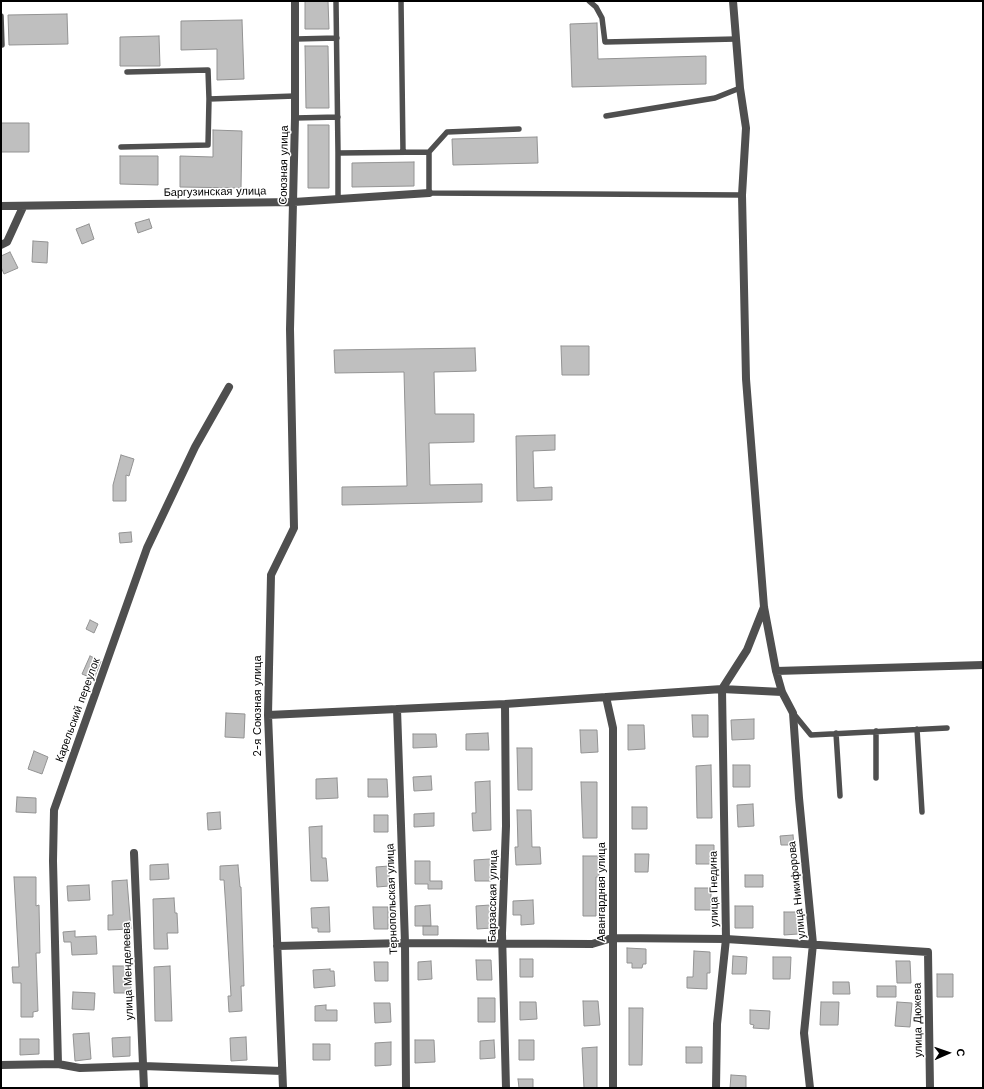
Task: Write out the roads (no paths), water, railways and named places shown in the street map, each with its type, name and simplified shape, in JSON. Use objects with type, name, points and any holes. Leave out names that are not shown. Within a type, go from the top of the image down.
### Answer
[{"type":"street","name":"Союзная улица","points":[[290,329],[296,118],[295,1]]},
{"type":"street","name":"улица Никифорова","points":[[733,1],[740,88],[746,128],[742,195],[746,379],[764,607],[776,671],[782,692],[793,713],[798,798],[813,944],[804,1033],[810,1088]]},
{"type":"street","name":"Баргузинская улица","points":[[1,206],[22,207],[294,202],[429,193]]},
{"type":"street","points":[[1,244],[7,242],[22,207]]},
{"type":"street","name":"2-я Союзная улица","points":[[283,1088],[268,715],[271,575],[294,528],[290,329]]},
{"type":"street","name":"Карельский переулок","points":[[58,1064],[53,861],[54,810],[147,548],[195,447],[229,387]]},
{"type":"street","points":[[722,689],[747,650],[764,607]]},
{"type":"street","points":[[776,671],[983,665]]},
{"type":"street","points":[[268,715],[505,704],[722,689],[782,692]]},
{"type":"street","name":"улица Гнедина","points":[[716,1088],[717,1024],[726,939],[722,689]]},
{"type":"street","name":"Авангардная улица","points":[[606,697],[613,728],[613,1088]]},
{"type":"street","name":"Барзасская улица","points":[[505,704],[506,826],[503,945],[506,1088]]},
{"type":"street","name":"Тернопольская улица","points":[[398,709],[405,943],[406,1088]]},
{"type":"street","name":"улица Менделеева","points":[[134,853],[144,1088]]},
{"type":"street","points":[[277,946],[405,943],[503,945],[592,944],[612,938],[726,939],[813,944]]},
{"type":"street","name":"улица Дюжева","points":[[813,944],[928,952],[930,1088]]},
{"type":"street","points":[[1,1065],[58,1064],[80,1068],[143,1066],[282,1070]]},
{"type":"lane","points":[[336,1],[338,200]]},
{"type":"lane","points":[[401,1],[403,152]]},
{"type":"lane","points":[[589,1],[596,7],[602,18],[605,42],[736,39]]},
{"type":"lane","points":[[1,16],[2,45]]},
{"type":"lane","points":[[296,39],[337,38]]},
{"type":"lane","points":[[121,147],[208,145],[208,70],[126,72]]},
{"type":"lane","points":[[606,116],[715,98],[740,88]]},
{"type":"lane","points":[[209,100],[295,96]]},
{"type":"lane","points":[[296,118],[338,117]]},
{"type":"lane","points":[[519,129],[447,132],[429,152],[429,193],[742,195]]},
{"type":"lane","points":[[338,153],[429,152]]},
{"type":"lane","points":[[793,713],[811,735],[947,728]]},
{"type":"lane","points":[[917,729],[922,812]]},
{"type":"lane","points":[[876,731],[876,778]]},
{"type":"lane","points":[[836,733],[840,796]]}]
